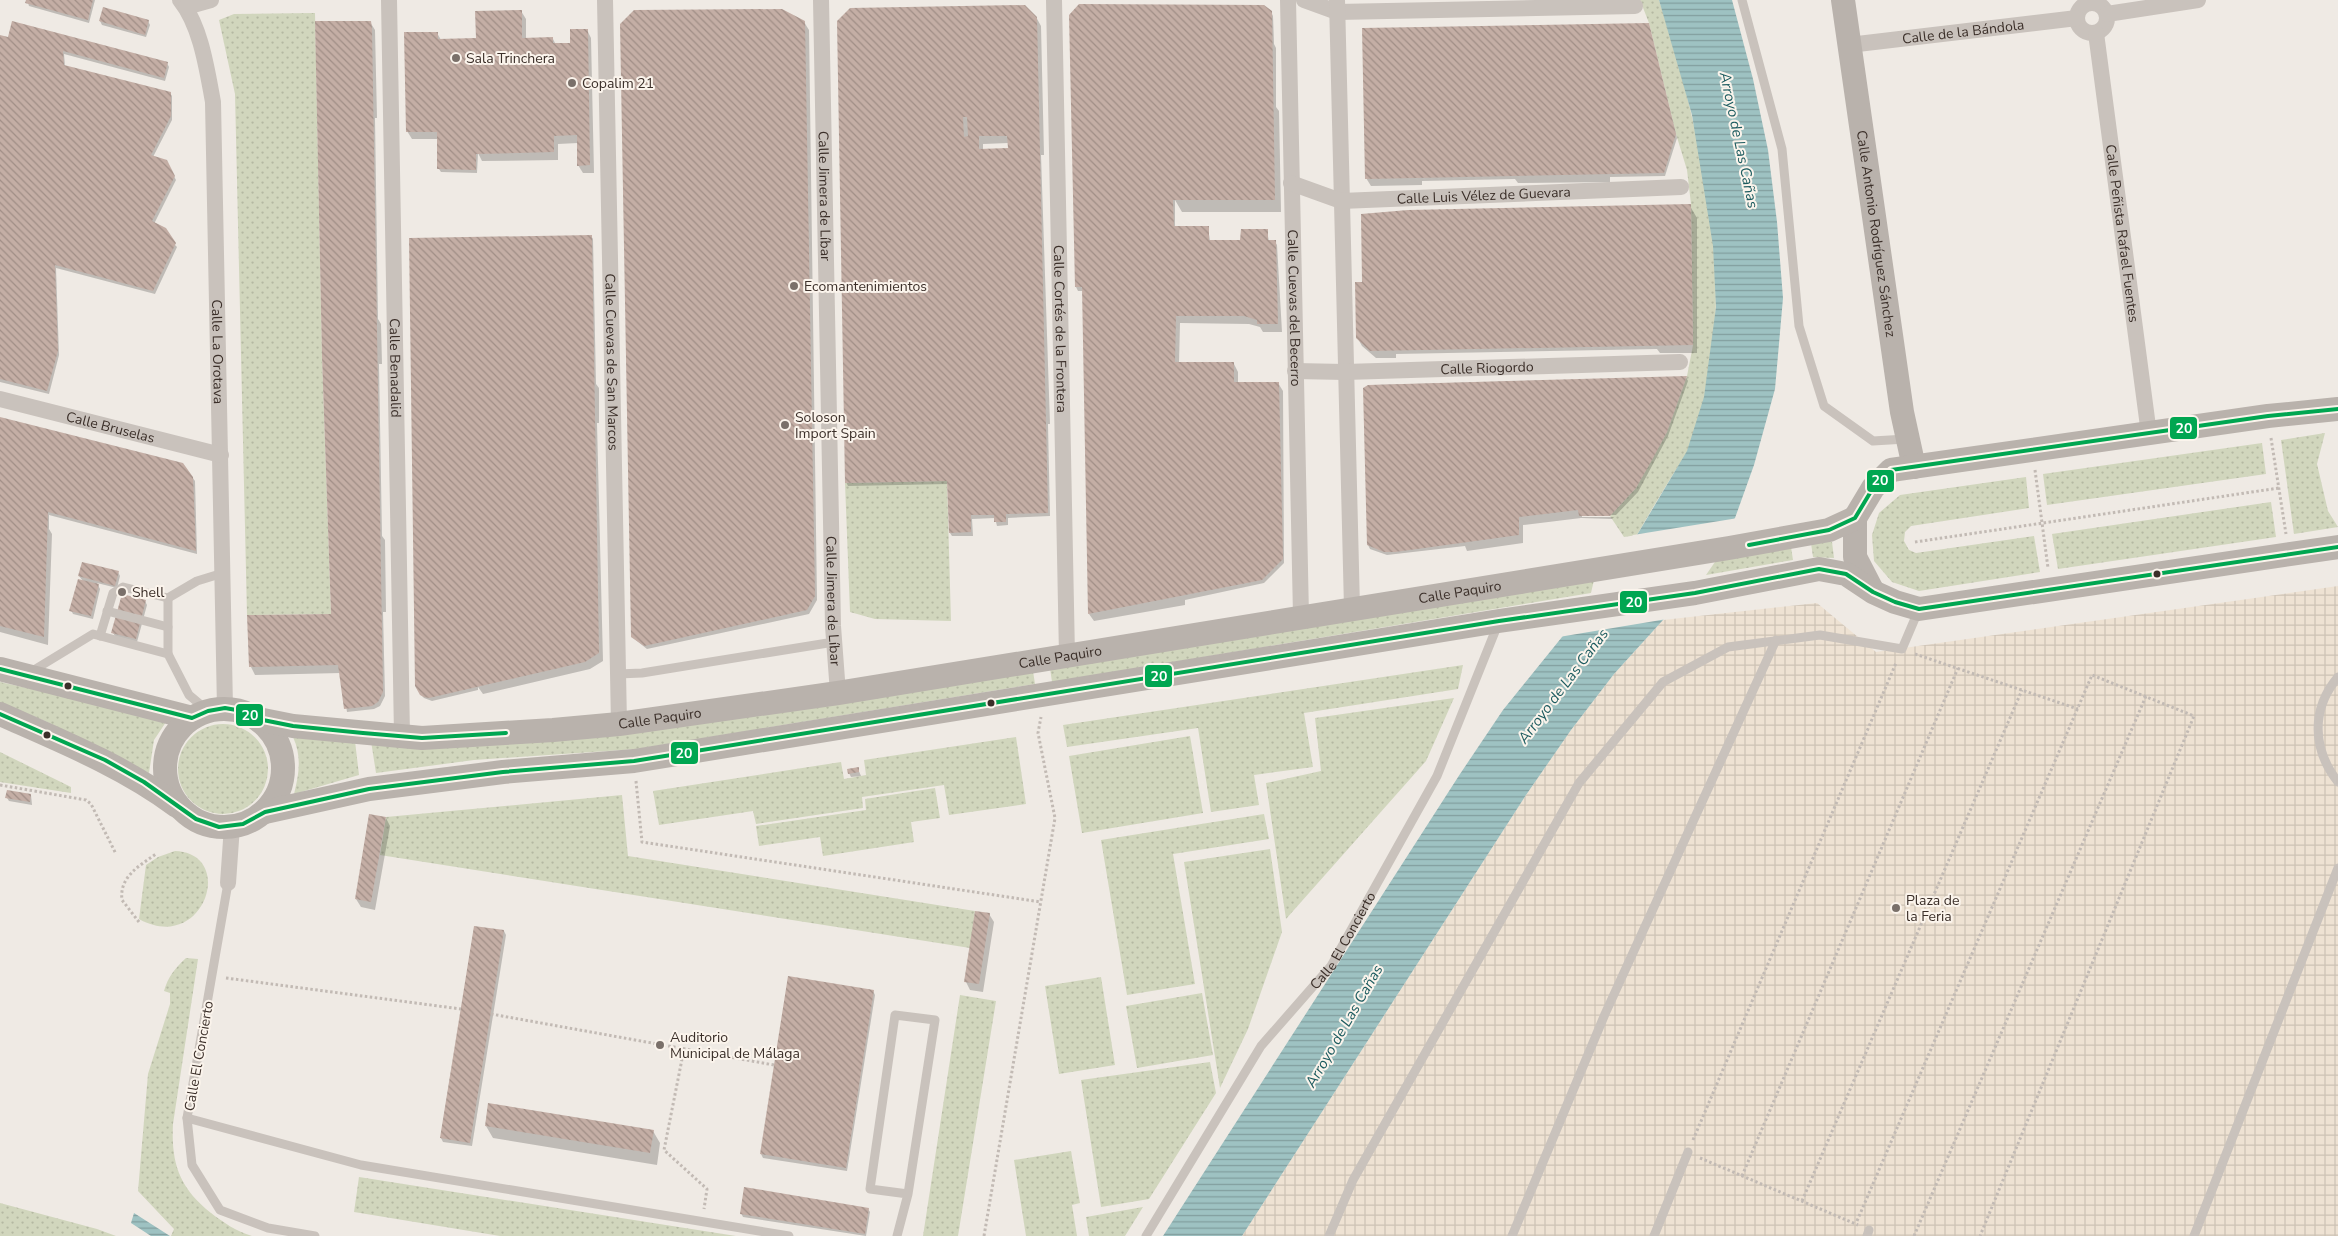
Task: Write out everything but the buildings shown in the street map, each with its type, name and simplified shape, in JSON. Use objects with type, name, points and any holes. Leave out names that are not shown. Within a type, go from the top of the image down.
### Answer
[{"type":"main road","name":"Calle Antonio Rodríguez Sánchez","points":[[1843,0],[1902,412],[1914,467]]},
{"type":"main road","points":[[1873,592],[1855,557],[1855,518],[1872,488],[1891,470],[2338,409]]},
{"type":"main road","name":"Calle Paquiro","points":[[258,719],[293,726],[422,738],[619,724],[838,693],[1301,616],[1729,548],[1829,530],[1855,518]]},
{"type":"main road","points":[[264,812],[369,789],[503,772],[634,760],[1499,621],[1695,593],[1819,569],[1846,574],[1873,592],[1896,602],[1919,608],[2338,547]]},
{"type":"main road","points":[[0,669],[25,676],[208,712],[242,711],[258,719],[276,738],[284,764],[279,790],[264,812],[256,818],[232,826],[218,827],[199,822],[148,784],[0,714]]},
{"type":"main road","points":[[181,808],[170,793],[165,772],[167,751],[176,732],[208,712]]},
{"type":"street","points":[[183,4],[211,0]]},
{"type":"street","name":"Calle Benadalid","points":[[389,0],[402,735]]},
{"type":"street","name":"Calle Cuevas de San Marcos","points":[[605,0],[619,724]]},
{"type":"street","name":"Calle Jimera de Líbar","points":[[821,0],[834,642],[838,693]]},
{"type":"street","name":"Calle Cortés de la Frontera","points":[[1054,0],[1067,656]]},
{"type":"street","name":"Calle Cuevas del Becerro","points":[[1288,0],[1301,616]]},
{"type":"street","points":[[1304,0],[1337,6],[1635,6]]},
{"type":"street","points":[[2107,14],[2198,0]]},
{"type":"street","points":[[2090,2],[2099,5],[2107,14],[2106,26],[2096,33],[2090,34],[2081,29],[2077,18],[2082,7],[2090,2]]},
{"type":"street","name":"Calle La Orotava","points":[[183,4],[204,55],[213,102],[223,573],[208,712]]},
{"type":"street","points":[[1337,6],[1352,608]]},
{"type":"street","name":"Calle de la Bándola","points":[[1849,45],[2077,18]]},
{"type":"street","name":"Calle Peñista Rafael Fuentes","points":[[2096,33],[2149,434]]},
{"type":"street","name":"Calle Luis Vélez de Guevara","points":[[1291,182],[1341,201],[1681,187]]},
{"type":"street","name":"Calle Riogordo","points":[[1295,371],[1345,372],[1680,362]]},
{"type":"street","name":"Calle Bruselas","points":[[0,399],[220,456]]},
{"type":"street","name":"Calle El Concierto","points":[[228,884],[232,826]]},
{"type":"lane","points":[[1742,0],[1782,149],[1799,326],[1824,406],[1873,441],[1908,439]]},
{"type":"lane","points":[[100,636],[113,593],[123,587],[168,598],[197,582],[223,573]]},
{"type":"lane","points":[[168,598],[168,654],[189,696],[208,712]]},
{"type":"lane","points":[[1329,1236],[1353,1180],[1579,783],[1663,682],[1728,647],[1776,640],[1820,635],[1902,649],[1919,608]]},
{"type":"lane","points":[[107,611],[168,628]]},
{"type":"lane","name":"Calle El Concierto","points":[[1146,1236],[1261,1046],[1332,966],[1437,776],[1499,621]]},
{"type":"lane","points":[[25,676],[93,634],[168,654]]},
{"type":"lane","points":[[1512,1236],[1604,1014],[1776,640]]},
{"type":"lane","points":[[618,674],[642,673],[834,642]]},
{"type":"lane","points":[[2338,677],[2327,690],[2318,715],[2318,743],[2327,768],[2338,782]]},
{"type":"lane","points":[[2194,1236],[2338,868]]},
{"type":"lane","name":"Calle El Concierto","points":[[228,884],[187,1118],[192,1164],[220,1210],[268,1228],[315,1236]]},
{"type":"lane","points":[[897,1236],[908,1194],[935,1020],[895,1015],[870,1188],[908,1194]]},
{"type":"lane","points":[[187,1118],[362,1165],[790,1236]]},
{"type":"lane","points":[[1654,1236],[1688,1152]]},
{"type":"path","points":[[2271,438],[2290,555]]},
{"type":"path","points":[[2032,450],[2051,588]]},
{"type":"path","points":[[1915,542],[2278,488]]},
{"type":"path","points":[[1980,1236],[2194,716],[2092,675],[2078,709],[1856,1224],[1688,1152],[1902,649],[2078,709]]},
{"type":"path","points":[[1742,1176],[1958,668]]},
{"type":"path","points":[[1802,1201],[2022,690]]},
{"type":"path","points":[[984,1236],[1055,818],[1038,732],[1045,694]]},
{"type":"path","points":[[1914,1236],[2146,696]]},
{"type":"path","points":[[634,760],[642,842],[1040,902]]},
{"type":"path","points":[[0,785],[86,800],[91,804],[116,854]]},
{"type":"path","points":[[139,922],[122,900],[121,893],[125,880],[134,870],[156,854]]},
{"type":"path","points":[[123,874],[125,880]]},
{"type":"path","points":[[213,977],[460,1009]]},
{"type":"path","points":[[491,1014],[774,1065]]},
{"type":"path","points":[[684,1048],[664,1150],[708,1189],[702,1222]]},
{"type":"green space","points":[[1640,0],[1659,0],[1690,108],[1702,166],[1711,225],[1716,284],[1714,342],[1705,397],[1688,450],[1637,535],[1624,537],[1610,516],[1636,488],[1667,432],[1687,376],[1693,345],[1691,204],[1687,170],[1676,134],[1649,23]]},
{"type":"green space","points":[[315,13],[322,357],[331,614],[247,615],[235,94],[219,20],[234,14]]},
{"type":"green space","points":[[2325,433],[2317,464],[2328,511],[2338,527],[2294,534],[2281,440]]},
{"type":"green space","points":[[2262,443],[2266,474],[2047,505],[2043,474]]},
{"type":"green space","points":[[2026,477],[2029,508],[1911,526],[1905,532],[1904,541],[1909,550],[1916,553],[2034,536],[2040,572],[1919,591],[1892,582],[1874,561],[1872,535],[1879,513],[1900,495]]},
{"type":"green space","points":[[947,481],[951,621],[875,619],[850,612],[845,483]]},
{"type":"green space","points":[[2271,502],[2276,537],[2058,569],[2052,534]]},
{"type":"green space","points":[[1826,540],[1832,542],[1834,558],[1813,557],[1811,543]]},
{"type":"green space","points":[[1791,547],[1793,560],[1706,575],[1717,559]]},
{"type":"green space","points":[[1594,580],[1591,593],[1052,682],[1050,668]]},
{"type":"green space","points":[[1463,665],[1458,689],[1304,713],[1313,767],[1254,775],[1259,805],[1211,812],[1198,728],[1067,747],[1063,725]]},
{"type":"green space","points":[[1033,671],[1035,684],[637,749],[474,760],[376,773],[371,741]]},
{"type":"green space","points":[[0,682],[168,719],[154,740],[149,773],[45,721],[0,703]]},
{"type":"green space","points":[[1454,698],[1426,761],[1286,919],[1266,783],[1321,771],[1315,718]]},
{"type":"green space","points":[[223,724],[240,727],[255,737],[265,752],[268,769],[265,786],[255,801],[240,811],[223,814],[206,811],[191,801],[181,786],[178,769],[181,752],[191,737],[206,727]]},
{"type":"green space","points":[[1190,736],[1203,813],[1082,833],[1069,756]]},
{"type":"green space","points":[[293,737],[355,741],[359,775],[294,794],[299,759]]},
{"type":"green space","points":[[1016,737],[1026,804],[949,815],[944,785],[862,797],[863,808],[756,824],[753,811],[659,825],[653,791],[841,762],[844,779],[866,775],[864,760]]},
{"type":"green space","points":[[0,752],[71,787],[71,793],[0,782]]},
{"type":"green space","points":[[935,788],[940,818],[911,822],[914,842],[823,856],[820,837],[759,846],[756,826],[866,810],[865,799]]},
{"type":"green space","points":[[622,795],[628,856],[975,911],[970,948],[380,855],[386,817]]},
{"type":"green space","points":[[1264,814],[1269,839],[1173,854],[1195,984],[1127,995],[1101,840]]},
{"type":"green space","points":[[1270,849],[1282,932],[1248,1029],[1220,1088],[1184,862]]},
{"type":"green space","points":[[175,851],[194,856],[205,868],[208,883],[205,899],[195,914],[181,924],[162,926],[139,919],[146,865],[158,857]]},
{"type":"green space","points":[[186,958],[198,959],[173,1124],[176,1163],[184,1184],[200,1204],[225,1223],[252,1236],[171,1236],[174,1229],[138,1191],[148,1074],[170,1004],[170,993],[164,991],[172,973]]},
{"type":"green space","points":[[1101,977],[1115,1065],[1059,1074],[1045,986]]},
{"type":"green space","points":[[1202,993],[1213,1055],[1137,1068],[1126,1006]]},
{"type":"green space","points":[[960,995],[996,1001],[958,1236],[923,1236]]},
{"type":"green space","points":[[1210,1062],[1216,1093],[1149,1199],[1101,1207],[1081,1080]]},
{"type":"green space","points":[[1071,1151],[1080,1203],[1072,1205],[1077,1236],[1026,1236],[1014,1160]]},
{"type":"green space","points":[[359,1177],[736,1236],[500,1236],[354,1212]]},
{"type":"green space","points":[[0,1203],[97,1229],[116,1236],[0,1236]]},
{"type":"green space","points":[[1143,1207],[1125,1236],[1089,1236],[1086,1217]]},
{"type":"shaded area","name":"Plaza de la Feria","points":[[2338,586],[2338,1236],[1242,1236],[1526,795],[1571,730],[1614,674],[1663,620],[1817,603],[1876,652]]},
{"type":"water","name":"Arroyo de Las Cañas","points":[[1659,0],[1732,0],[1753,79],[1768,150],[1777,222],[1783,298],[1775,389],[1754,465],[1735,518],[1663,620],[1614,674],[1571,730],[1526,795],[1242,1236],[1163,1236],[1460,774],[1503,710],[1562,637],[1637,535],[1687,451],[1704,397],[1716,307],[1713,246],[1692,115]]},
{"type":"water","points":[[134,1213],[170,1236],[151,1236],[131,1223]]},
{"type":"pier","points":[[1738,518],[1667,619],[1559,637],[1633,535]]},
{"type":"transit line","name":"20","points":[[1749,545],[1829,530],[1855,518],[1873,488],[1891,470],[2268,416],[2338,409]]},
{"type":"transit line","name":"20","points":[[0,714],[105,760],[144,782],[196,819],[219,827],[243,824],[265,812],[369,789],[503,772],[634,761],[1499,621],[1695,593],[1819,569],[1846,574],[1873,592],[1895,602],[1919,609],[2338,547]]},
{"type":"transit line","name":"20","points":[[0,669],[192,718],[208,711],[225,708],[242,711],[258,719],[293,726],[363,733],[422,738],[506,733]]},
{"type":"place","name":"Sala Trinchera","points":[[456,58]]},
{"type":"place","name":"Copalim 21","points":[[572,83]]},
{"type":"place","name":"Ecomantenimientos","points":[[794,286]]},
{"type":"place","name":"Soloson Import Spain","points":[[785,425]]},
{"type":"place","name":"Shell","points":[[122,592]]},
{"type":"place","name":"Plaza de la Feria","points":[[1896,908]]},
{"type":"place","name":"Auditorio Municipal de Málaga","points":[[660,1045]]}]
